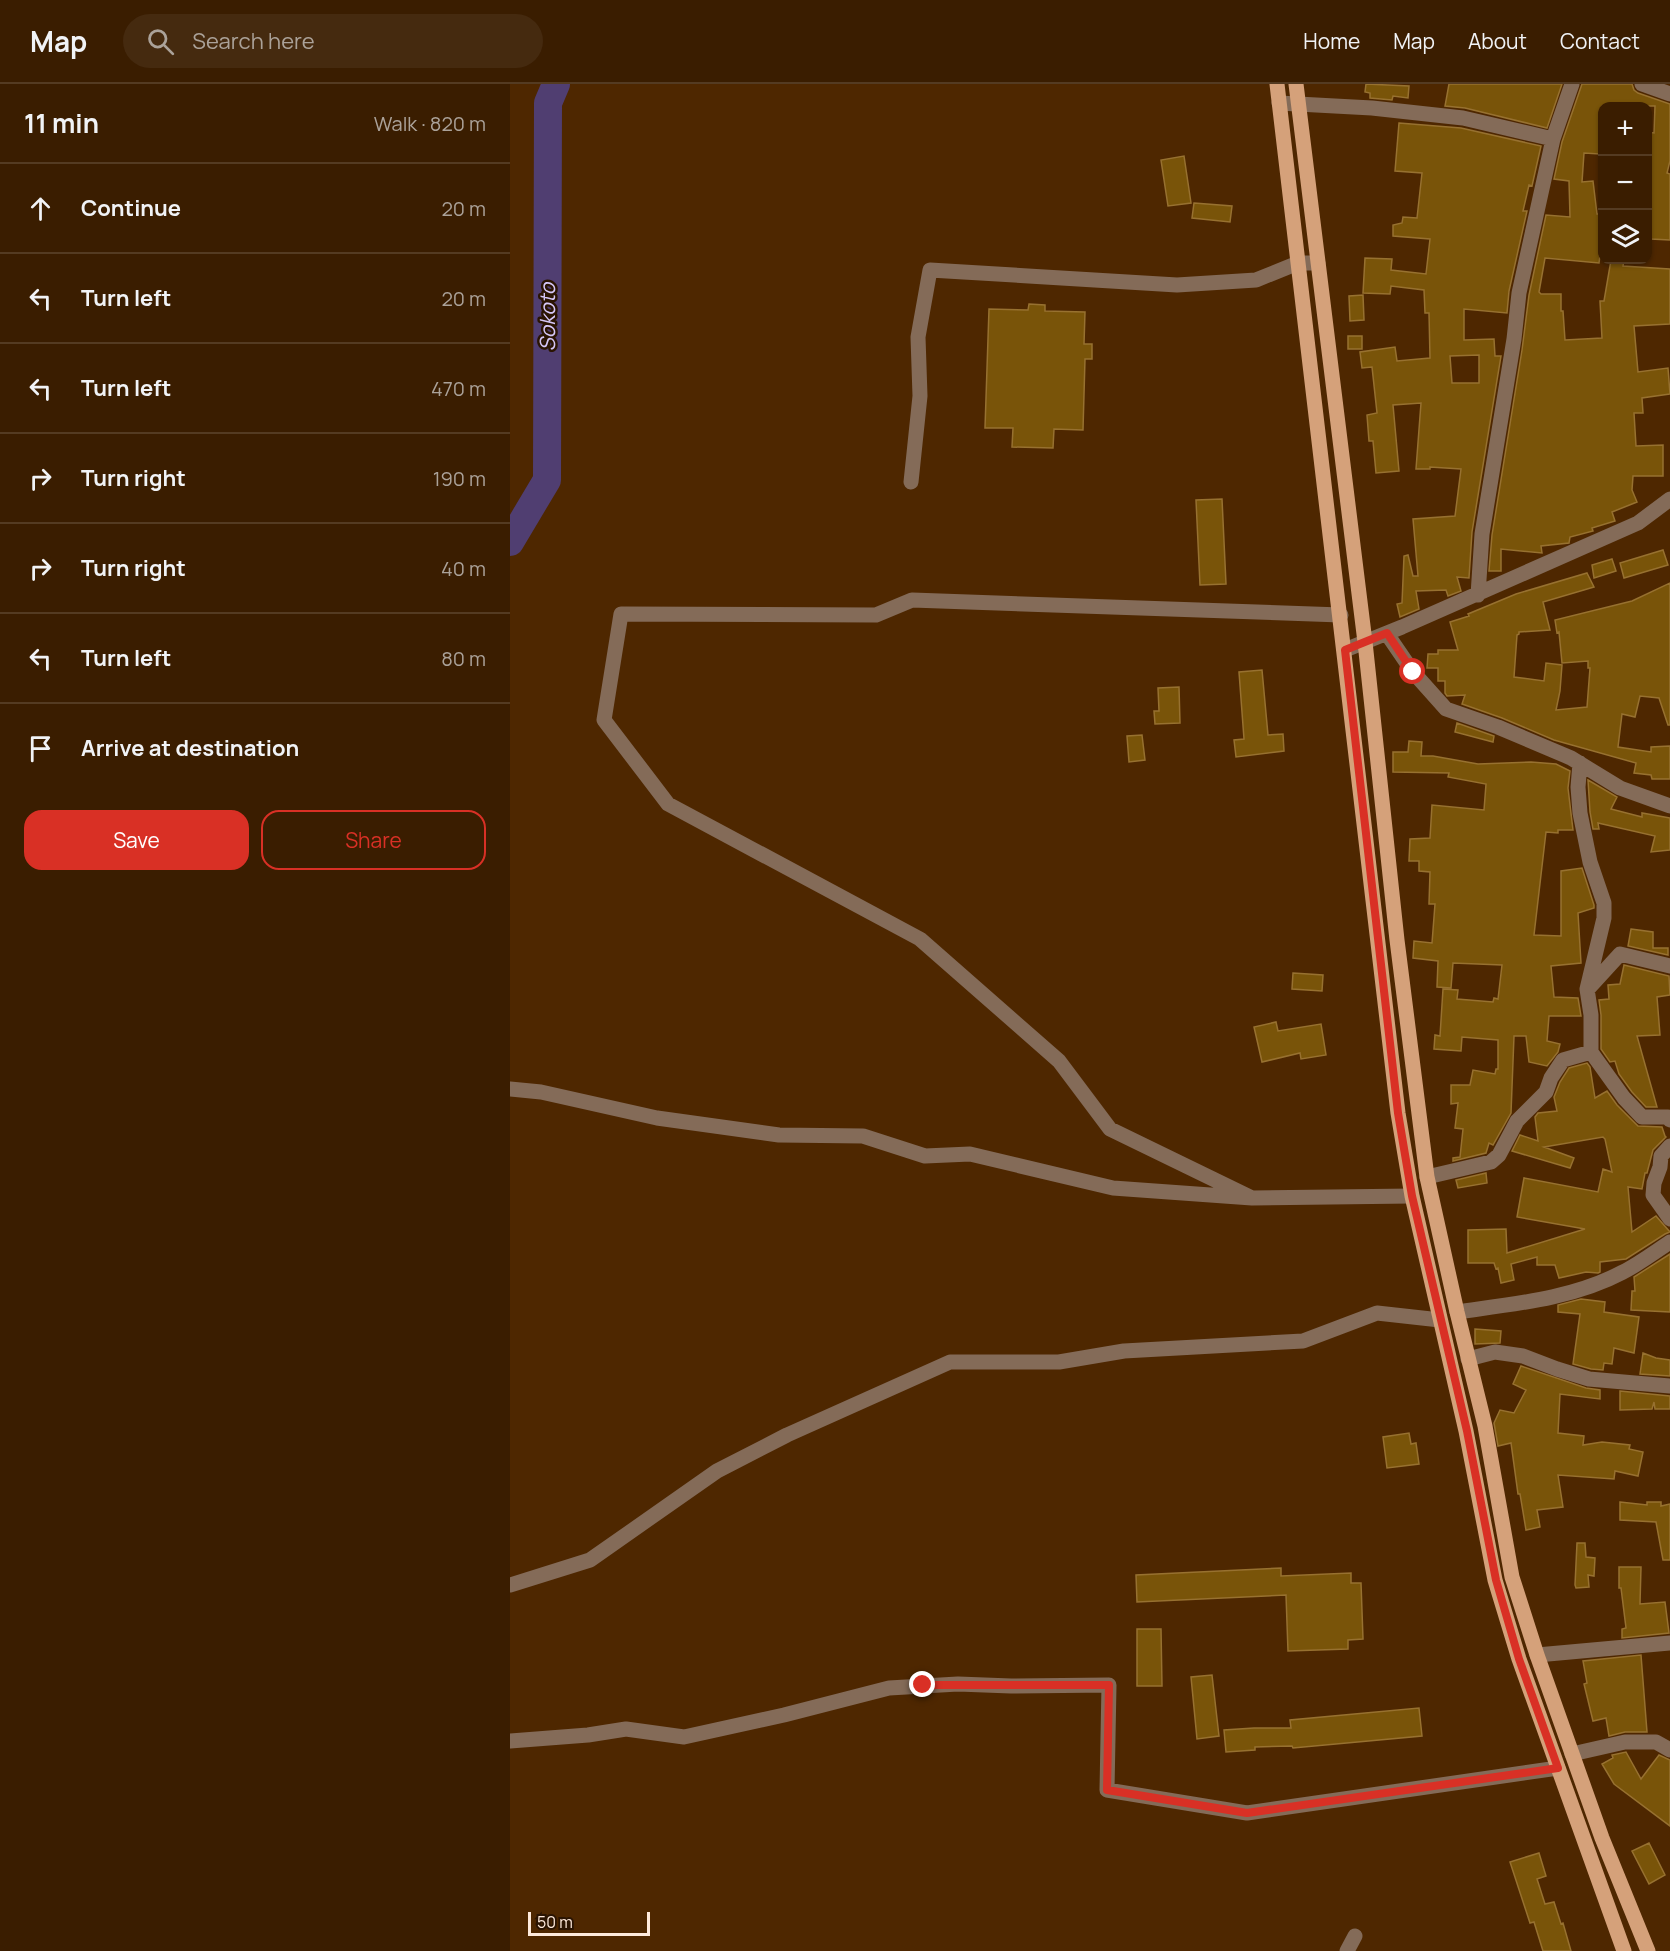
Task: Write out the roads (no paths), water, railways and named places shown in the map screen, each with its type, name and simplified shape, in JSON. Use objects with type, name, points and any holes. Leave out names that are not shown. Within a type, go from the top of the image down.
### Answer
[{"type":"main road","points":[[1277,84],[1398,1113],[1412,1196],[1467,1431],[1496,1580],[1519,1659],[1624,1951]]},
{"type":"main road","points":[[1296,84],[1365,642],[1397,940],[1427,1177],[1456,1312],[1485,1426],[1512,1577],[1602,1839],[1648,1951]]},
{"type":"street","points":[[1478,594],[1482,534],[1514,339],[1519,292],[1553,139],[1572,84]]},
{"type":"street","points":[[1642,84],[1670,94]]},
{"type":"street","points":[[1279,103],[1372,108],[1463,118],[1553,139]]},
{"type":"street","points":[[911,482],[920,396],[918,337],[930,270],[1177,285],[1256,280],[1298,263],[1318,263]]},
{"type":"street","points":[[1345,650],[1638,523],[1670,499]]},
{"type":"street","points":[[1252,1198],[1110,1129],[1059,1061],[920,939],[668,804],[604,720],[621,614],[876,615],[912,600],[1341,615]]},
{"type":"street","points":[[1387,633],[1413,672],[1446,709],[1498,727],[1580,763],[1620,788],[1670,806]]},
{"type":"street","points":[[1580,763],[1578,787],[1580,813],[1590,862],[1604,903],[1604,918],[1587,989],[1591,1015],[1591,1052],[1624,1098],[1641,1117],[1668,1117],[1670,1120]]},
{"type":"street","points":[[1587,989],[1620,954],[1670,966]]},
{"type":"street","points":[[1427,1177],[1491,1162],[1499,1155],[1517,1121],[1546,1092],[1551,1078],[1563,1060],[1591,1052]]},
{"type":"street","points":[[510,1089],[541,1092],[657,1118],[779,1135],[863,1136],[925,1156],[970,1154],[1113,1188],[1252,1198],[1412,1196]]},
{"type":"street","points":[[1670,1146],[1661,1156],[1653,1195],[1670,1219]]},
{"type":"street","points":[[1456,1312],[1546,1299],[1580,1290],[1623,1272],[1670,1242]]},
{"type":"street","points":[[510,1585],[590,1560],[717,1471],[787,1435],[950,1362],[1059,1362],[1124,1351],[1303,1341],[1377,1313],[1440,1320]]},
{"type":"street","points":[[1468,1359],[1495,1352],[1523,1356],[1557,1370],[1588,1379],[1670,1386]]},
{"type":"street","points":[[1537,1655],[1670,1643]]},
{"type":"street","points":[[510,1741],[588,1735],[626,1729],[684,1737],[784,1715],[889,1688],[958,1684],[1109,1685],[1107,1790],[1247,1813],[1558,1768]]},
{"type":"street","points":[[1572,1754],[1625,1742],[1656,1742],[1670,1750]]},
{"type":"street","points":[[1347,1951],[1355,1936]]},
{"type":"waterway","name":"Sokoto","points":[[510,542],[547,480],[548,103],[556,84]]}]
